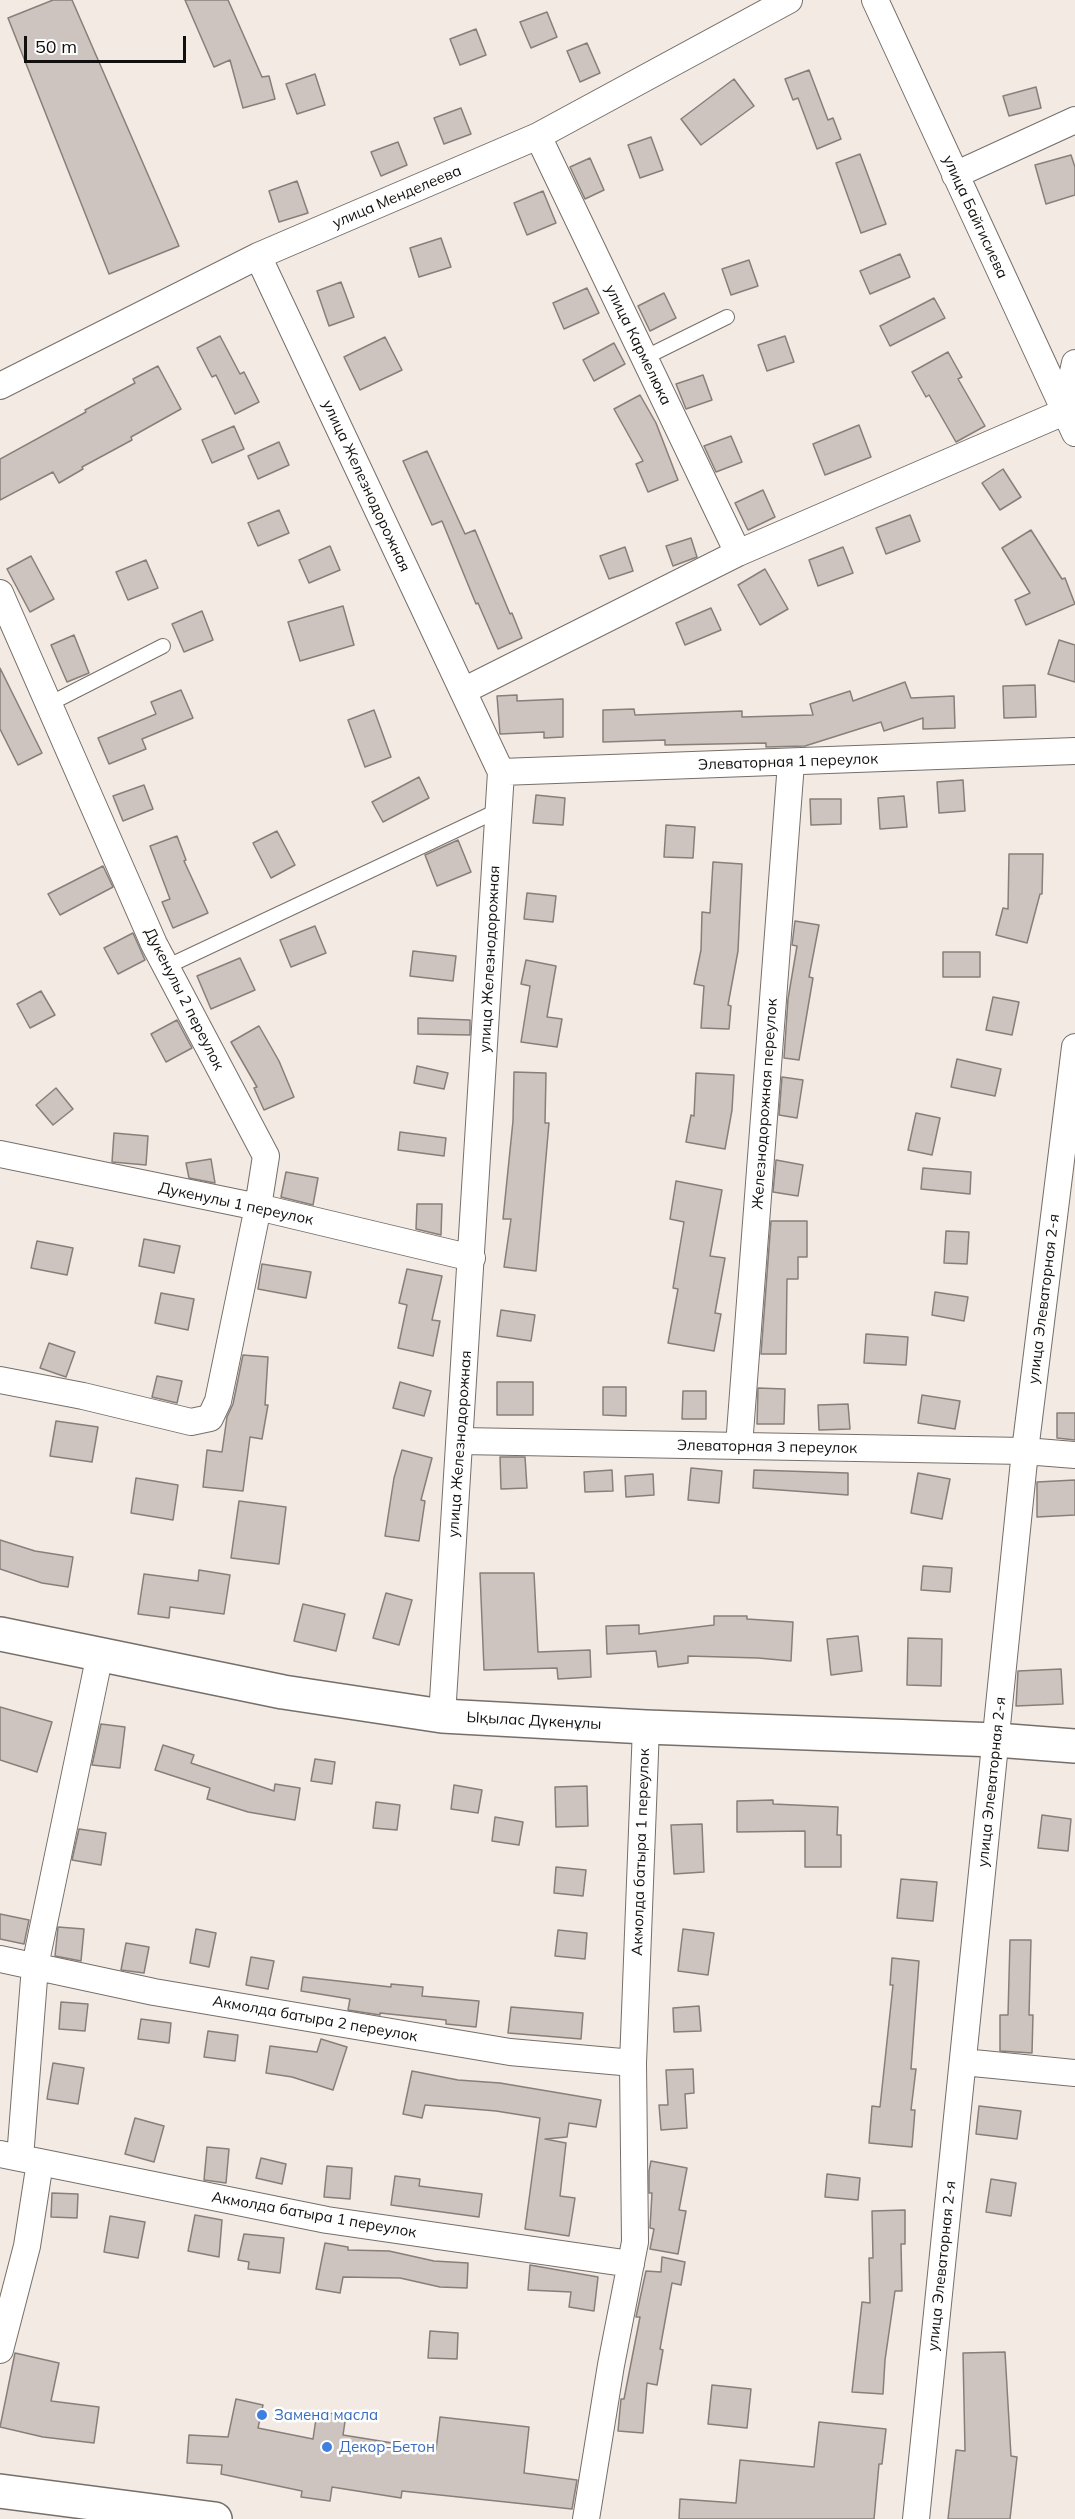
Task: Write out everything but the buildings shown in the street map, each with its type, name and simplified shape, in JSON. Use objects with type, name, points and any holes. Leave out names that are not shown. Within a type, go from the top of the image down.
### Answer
[{"type":"street","name":"улица Менделеева","points":[[0,386],[258,256],[538,136],[789,0]]},
{"type":"street","name":"улица Байгисиева","points":[[875,0],[1070,423]]},
{"type":"street","points":[[956,175],[1075,120]]},
{"type":"street","name":"улица Кармелюка","points":[[538,136],[738,553]]},
{"type":"street","name":"улица Железнодорожная","points":[[258,256],[501,772],[442,1716]]},
{"type":"street","points":[[463,691],[738,553],[1070,423],[1075,363]]},
{"type":"street","name":"Дукенулы 2 переулок","points":[[0,593],[166,967],[266,1156],[258,1207],[218,1401],[210,1419],[191,1422],[83,1396],[0,1380]]},
{"type":"street","name":"Элеваторная 1 переулок","points":[[501,772],[1075,751]]},
{"type":"street","name":"Железнодорожная переулок","points":[[739,1446],[791,763]]},
{"type":"street","name":"улица Элеваторная 2-я","points":[[916,2519],[1025,1451],[1075,1047]]},
{"type":"street","name":"Дукенулы 1 переулок","points":[[0,1154],[258,1207],[472,1258]]},
{"type":"street","name":"Элеваторная 3 переулок","points":[[460,1441],[1025,1451],[1075,1455]]},
{"type":"street","name":"Ықылас Дүкенұлы","points":[[0,1634],[283,1692],[442,1716],[646,1727],[996,1740],[1075,1746]]},
{"type":"street","points":[[0,2350],[27,2246],[20,2158],[35,1966],[100,1654]]},
{"type":"street","name":"Акмолда батыра 1 переулок","points":[[586,2519],[611,2365],[635,2242],[633,2063],[646,1727]]},
{"type":"street","name":"Акмолда батыра 2 переулок","points":[[0,1959],[154,1992],[510,2052],[633,2063]]},
{"type":"street","points":[[963,2062],[1075,2073]]},
{"type":"street","name":"Акмолда батыра 1 переулок","points":[[20,2158],[327,2220],[630,2264]]},
{"type":"street","points":[[0,2490],[215,2519]]},
{"type":"lane","points":[[644,358],[727,317]]},
{"type":"lane","points":[[49,704],[163,646]]},
{"type":"lane","points":[[166,967],[499,810]]},
{"type":"place","name":"Замена масла","points":[[262,2415]]},
{"type":"place","name":"Декор-Бетон","points":[[327,2447]]}]
